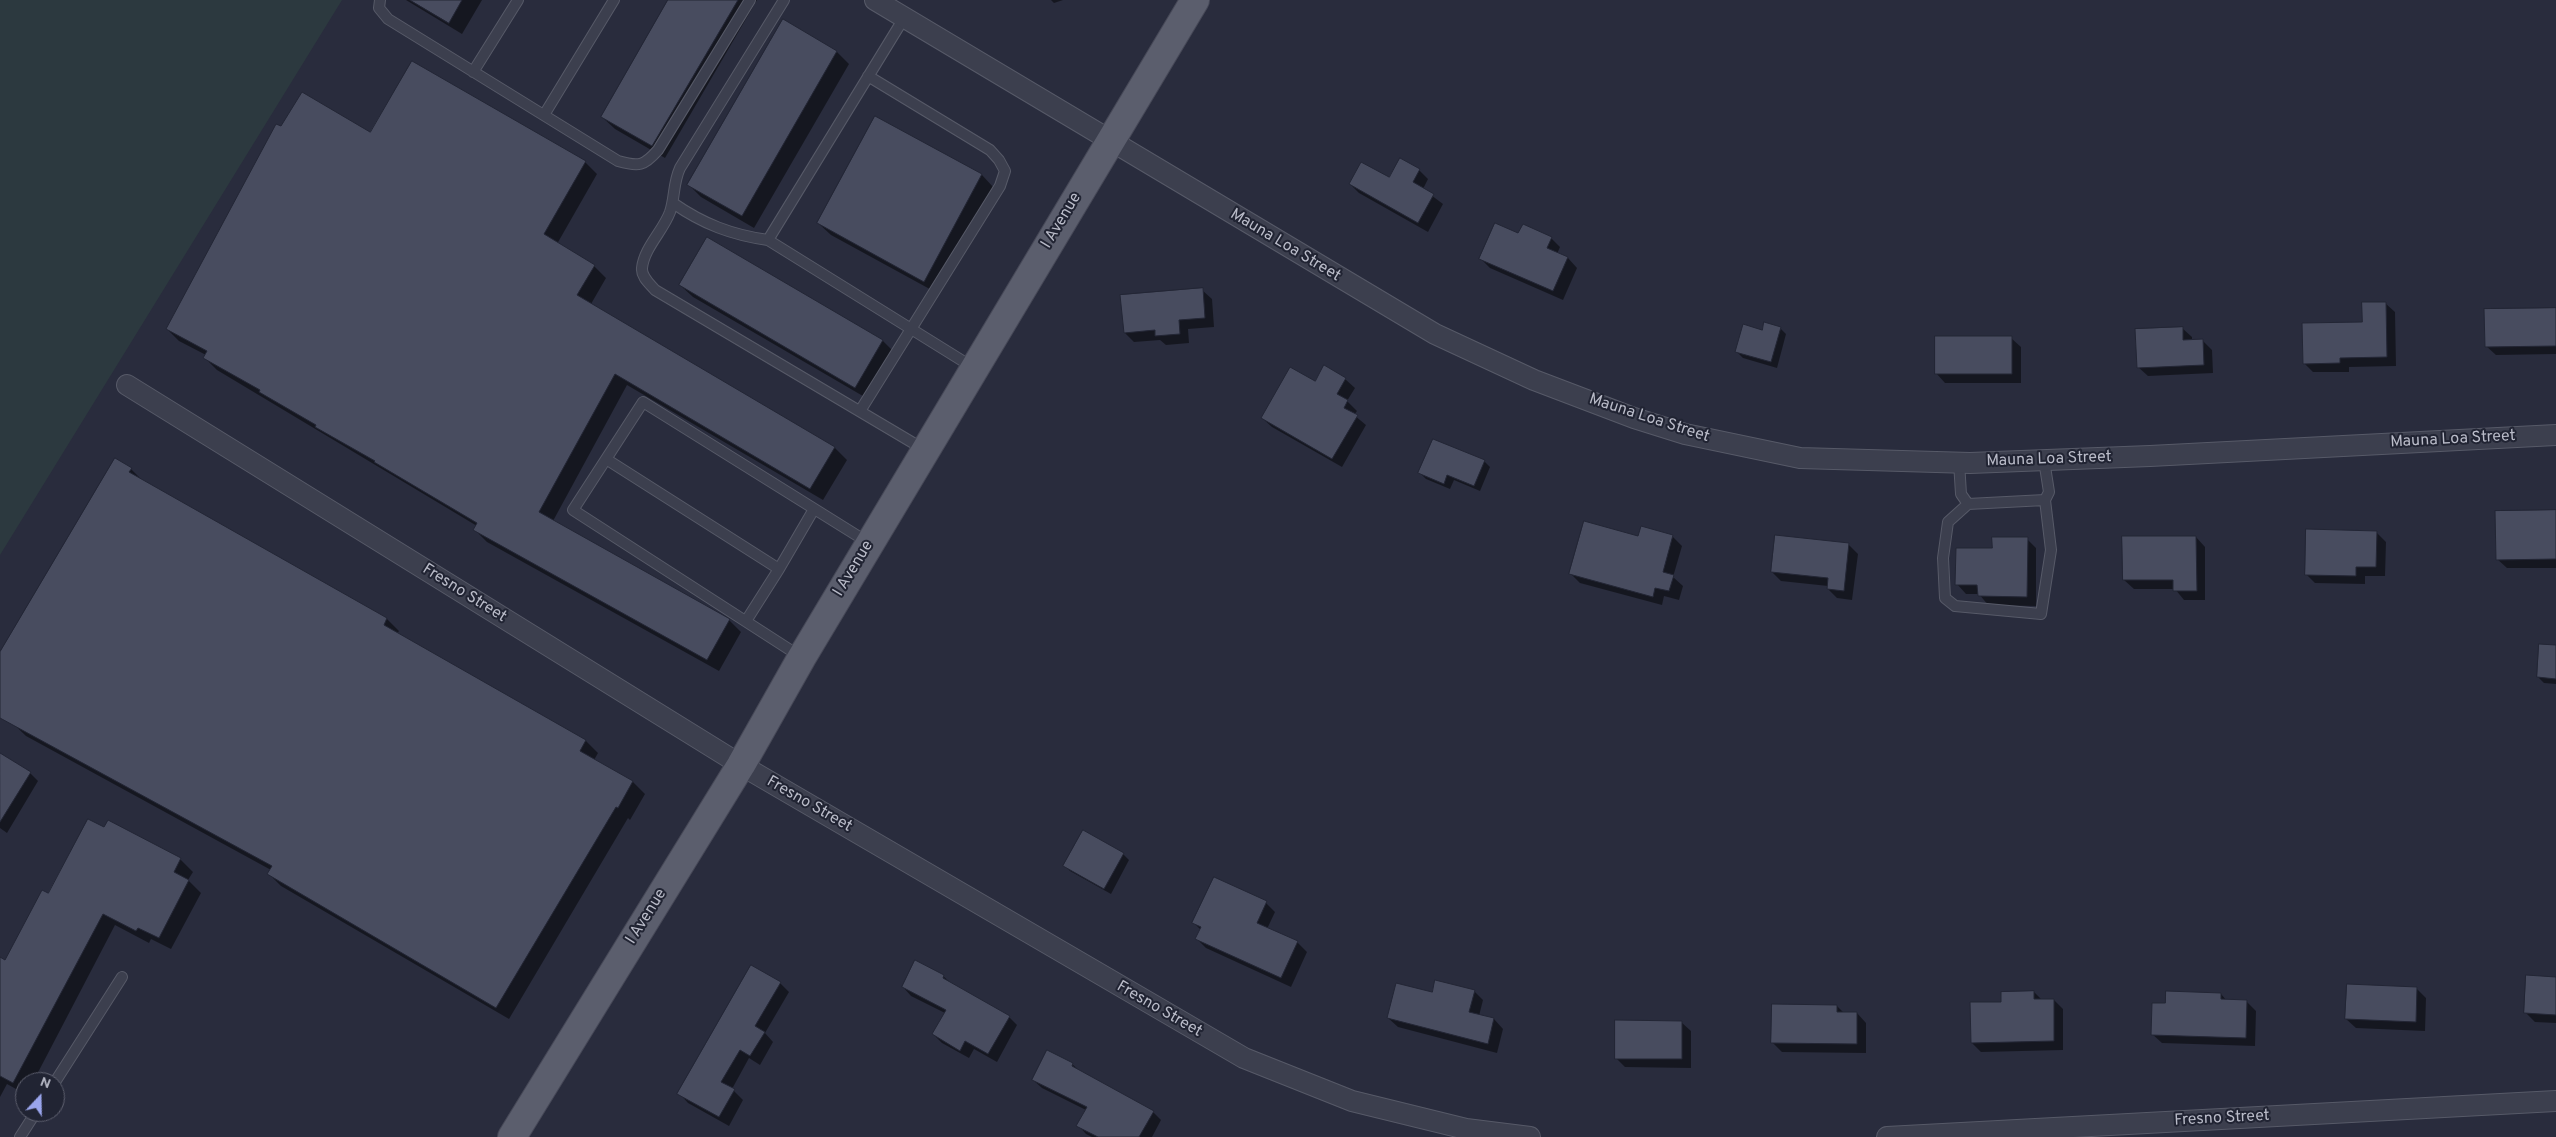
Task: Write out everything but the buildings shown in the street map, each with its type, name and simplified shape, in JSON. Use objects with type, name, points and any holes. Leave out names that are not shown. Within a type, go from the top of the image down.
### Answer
[{"type":"main road","name":"I Avenue","points":[[512,1137],[741,765],[869,543],[1195,0]]},
{"type":"street","name":"Mauna Loa Street","points":[[875,0],[1109,142],[1434,334],[1534,380],[1615,411],[1685,434],[1800,458],[1959,462],[2044,460],[2556,435]]},
{"type":"street","name":"Fresno Street","points":[[127,385],[741,765],[1244,1058],[1352,1101],[1466,1129],[1530,1137]]},
{"type":"street","name":"Fresno Street","points":[[1887,1137],[2556,1101]]},
{"type":"lane","points":[[473,72],[518,0]]},
{"type":"lane","points":[[544,115],[614,0]]},
{"type":"lane","points":[[380,4],[388,19],[618,161],[633,165],[647,162],[658,150],[750,0]]},
{"type":"lane","points":[[784,0],[680,168],[674,180],[673,202],[670,214],[645,258],[642,270],[646,280],[655,290],[925,450]]},
{"type":"lane","points":[[768,240],[904,18]]},
{"type":"lane","points":[[860,411],[1000,186],[1005,171],[999,160],[990,150],[868,76]]},
{"type":"lane","points":[[673,202],[710,226],[737,236],[768,240],[974,368]]},
{"type":"lane","points":[[802,657],[573,510],[643,402],[869,543]]},
{"type":"lane","points":[[606,459],[778,569]]},
{"type":"lane","points":[[2044,460],[2049,492],[2044,500],[2051,550],[2041,614],[1955,606],[1946,598],[1944,558],[1948,522],[1968,504],[2044,500]]},
{"type":"lane","points":[[1959,462],[1961,494],[1968,504]]},
{"type":"lane","points":[[746,622],[814,509]]},
{"type":"lane","points":[[61,1072],[122,977]]},
{"type":"lane","points":[[20,1137],[30,1122]]},
{"type":"shaded area","points":[[0,0],[342,0],[0,555]]}]
